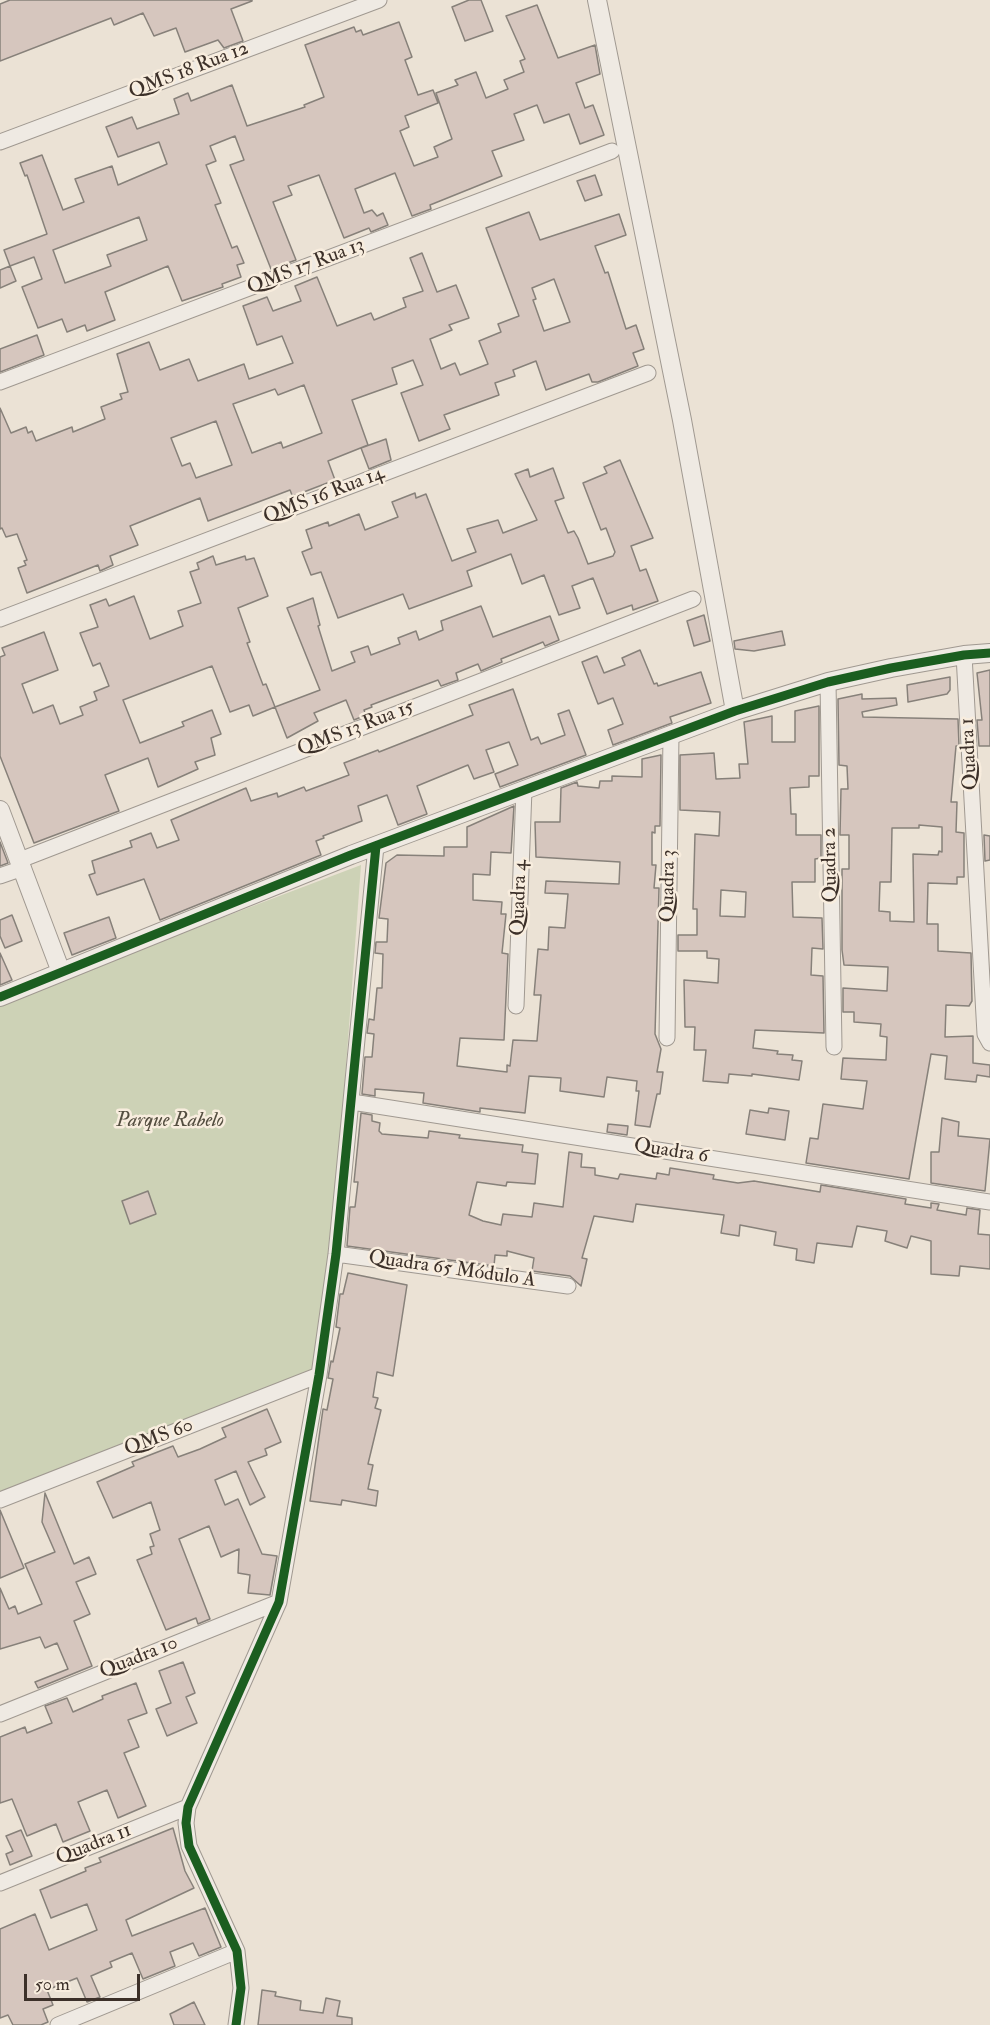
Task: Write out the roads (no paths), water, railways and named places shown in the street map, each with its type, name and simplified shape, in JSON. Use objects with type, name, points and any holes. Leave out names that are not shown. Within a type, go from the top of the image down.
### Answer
[{"type":"street","name":"QMS 18 Rua 12","points":[[0,142],[379,0]]},
{"type":"street","points":[[597,0],[682,420],[735,711]]},
{"type":"street","name":"QMS 17 Rua 13","points":[[0,382],[612,152]]},
{"type":"street","name":"QMS 16 Rua 14","points":[[0,619],[648,374]]},
{"type":"street","name":"QMS 13 Rua 15","points":[[0,876],[21,864],[693,599]]},
{"type":"street","points":[[0,997],[376,846],[735,711],[828,682],[964,655],[990,653]]},
{"type":"street","name":"Quadra 1","points":[[964,655],[983,870],[988,1038]]},
{"type":"street","name":"Quadra 2","points":[[828,682],[834,1047]]},
{"type":"street","name":"Quadra 3","points":[[667,1038],[671,734]]},
{"type":"street","name":"Quadra 4","points":[[516,1006],[524,789]]},
{"type":"street","points":[[0,810],[61,972]]},
{"type":"street","points":[[236,2025],[241,1988],[237,1951],[189,1846],[186,1823],[188,1807],[279,1602],[318,1376],[336,1254],[376,846]]},
{"type":"street","name":"Quadra 6","points":[[352,1102],[990,1202]]},
{"type":"street","name":"Quadra 65 Módulo A","points":[[336,1254],[568,1286]]},
{"type":"street","name":"QMS 60","points":[[0,1500],[318,1376]]},
{"type":"street","name":"Quadra 10","points":[[0,1714],[279,1602]]},
{"type":"street","name":"Quadra 11","points":[[0,1883],[188,1807]]},
{"type":"street","points":[[58,2025],[237,1951]]},
{"type":"park label","name":"Parque Rabelo","points":[[170,1122]]}]
